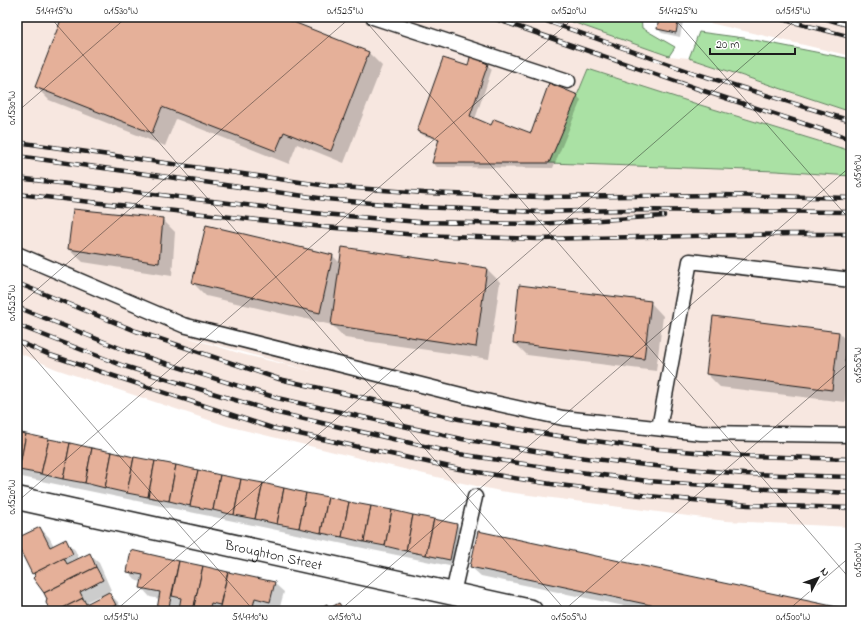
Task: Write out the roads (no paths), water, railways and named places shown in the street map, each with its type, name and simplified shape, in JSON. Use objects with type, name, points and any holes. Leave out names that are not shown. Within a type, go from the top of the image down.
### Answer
[{"type":"street","name":"Broughton Street","points":[[17,498],[453,593],[477,606],[530,611]]},
{"type":"lane","points":[[373,17],[568,81]]},
{"type":"lane","points":[[17,254],[183,325],[481,400],[556,416],[701,433],[851,435]]},
{"type":"lane","points":[[659,428],[690,261],[851,280]]},
{"type":"lane","points":[[453,593],[475,497]]},
{"type":"railway","points":[[490,17],[704,91],[851,139]]},
{"type":"railway","points":[[535,17],[694,73],[851,121]]},
{"type":"railway","points":[[774,17],[851,37]]},
{"type":"railway","points":[[820,17],[851,26]]},
{"type":"railway","points":[[17,142],[328,186],[424,193],[540,197],[723,195],[851,198]]},
{"type":"railway","points":[[17,156],[326,199],[418,207],[540,212],[621,210],[851,212]]},
{"type":"railway","points":[[17,178],[323,214],[419,222],[537,224],[664,216]]},
{"type":"railway","points":[[17,194],[324,227],[418,235],[537,239],[851,234]]},
{"type":"railway","points":[[17,283],[136,331],[279,379],[459,419],[552,435],[646,448],[745,456],[851,459]]},
{"type":"railway","points":[[17,307],[127,351],[277,398],[462,439],[553,454],[645,465],[744,474],[851,477]]},
{"type":"railway","points":[[17,325],[124,366],[278,413],[459,454],[648,481],[745,488],[851,493]]},
{"type":"railway","points":[[17,341],[50,355],[272,428],[459,469],[551,484],[649,496],[748,505],[851,508]]}]
